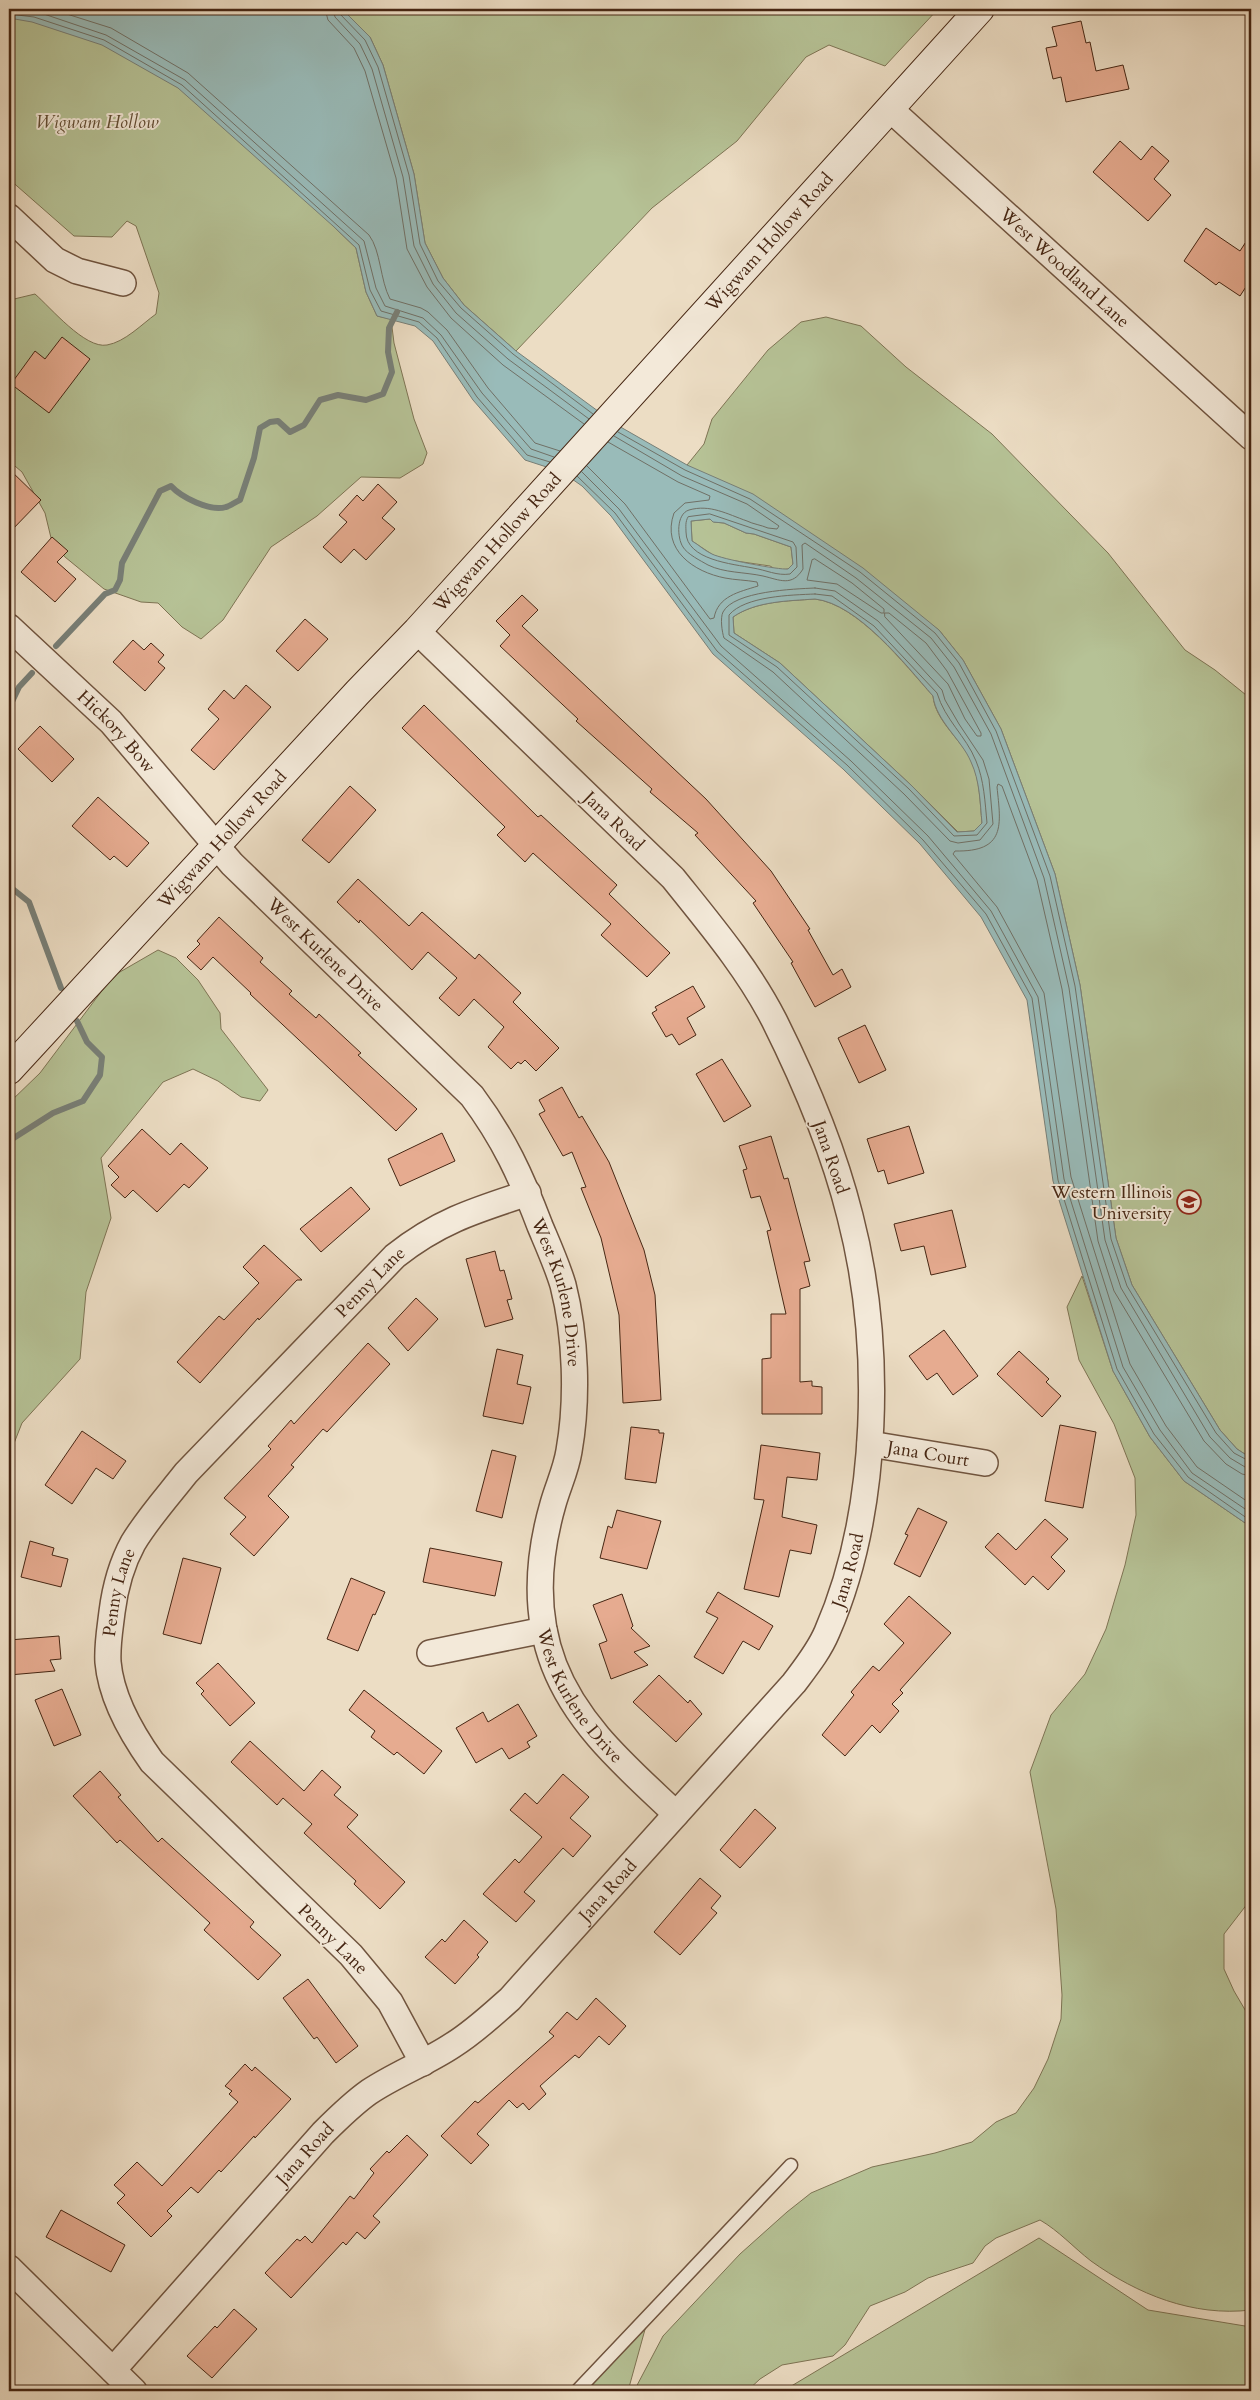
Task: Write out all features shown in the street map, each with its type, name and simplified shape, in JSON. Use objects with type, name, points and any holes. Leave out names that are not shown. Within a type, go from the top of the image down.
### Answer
[{"type":"street","name":"Wigwam Hollow Road","points":[[9,1070],[417,631],[980,9]]},
{"type":"street","name":"West Woodland Lane","points":[[890,109],[1247,426]]},
{"type":"street","points":[[9,217],[55,260],[77,271],[99,278],[123,282]]},
{"type":"street","name":"Hickory Bow","points":[[9,626],[111,722],[217,845]]},
{"type":"street","name":"Jana Road","points":[[113,2370],[323,2132],[369,2092],[454,2045],[510,1999],[794,1683],[812,1659],[826,1634],[855,1550],[870,1444],[871,1384],[868,1328],[861,1272],[850,1216],[833,1159],[812,1104],[774,1020],[758,992],[708,920],[674,878],[417,631]]},
{"type":"street","name":"West Kurlene Drive","points":[[217,845],[232,864],[472,1096],[508,1151],[528,1193],[562,1284],[575,1358],[570,1450],[543,1547],[539,1586],[544,1630],[553,1664],[567,1694],[584,1722],[606,1747],[676,1814]]},
{"type":"street","name":"Penny Lane","points":[[423,2063],[390,2002],[362,1966],[152,1762],[138,1742],[113,1685],[108,1663],[108,1640],[114,1593],[122,1567],[133,1544],[158,1508],[186,1474],[395,1256],[418,1238],[442,1224],[468,1213],[528,1193]]},
{"type":"street","name":"Jana Court","points":[[870,1444],[985,1463]]},
{"type":"street","points":[[430,1653],[544,1630]]},
{"type":"street","points":[[9,2269],[134,2391]]},
{"type":"lane","points":[[577,2391],[791,2165]]},
{"type":"green space","name":"Wigwam Hollow","points":[[9,9],[242,91],[333,226],[356,248],[366,292],[377,316],[391,319],[394,343],[414,419],[427,453],[423,464],[400,478],[361,477],[317,516],[271,547],[223,620],[201,639],[182,627],[158,603],[141,602],[104,589],[65,557],[52,542],[45,513],[22,472],[9,461],[10,300],[35,294],[79,334],[98,345],[107,345],[127,337],[156,314],[159,293],[136,226],[127,221],[112,237],[74,236],[9,179]]},
{"type":"green space","points":[[342,9],[938,9],[885,66],[829,45],[806,57],[737,141],[652,208],[516,351],[464,305],[443,278],[425,243],[414,174],[383,65],[370,37]]},
{"type":"green space","points":[[826,317],[861,326],[906,367],[992,434],[1108,553],[1185,650],[1215,670],[1251,699],[1251,1458],[1237,1449],[1220,1430],[1132,1285],[1116,1238],[1080,985],[1055,874],[1001,729],[963,660],[939,630],[687,465],[704,444],[712,419],[768,350],[801,322]]},
{"type":"green space","points":[[710,519],[714,522],[724,523],[746,533],[791,547],[793,564],[789,569],[777,570],[770,566],[729,560],[713,555],[692,541],[691,521]]},
{"type":"green space","points":[[815,599],[831,603],[848,612],[864,624],[895,653],[933,696],[939,714],[968,754],[975,769],[982,823],[974,831],[958,832],[912,786],[780,663],[734,633],[733,617],[742,612],[762,605],[783,601]]},
{"type":"green space","points":[[158,950],[176,958],[198,980],[220,1013],[221,1029],[268,1090],[260,1101],[241,1097],[218,1081],[193,1069],[163,1082],[101,1158],[111,1218],[86,1292],[80,1359],[22,1423],[9,1456],[9,1103],[40,1073],[113,976]]},
{"type":"green space","points":[[1082,1276],[1113,1371],[1150,1437],[1184,1481],[1251,1527],[1251,1899],[1224,1934],[1224,1969],[1251,2020],[1251,2310],[1208,2310],[1187,2306],[1147,2293],[1127,2284],[1091,2261],[1060,2234],[1040,2220],[996,2238],[985,2246],[973,2263],[928,2278],[905,2292],[870,2306],[845,2345],[833,2356],[782,2365],[760,2379],[747,2391],[634,2391],[663,2336],[740,2254],[787,2212],[811,2193],[872,2167],[935,2153],[972,2142],[996,2122],[1016,2113],[1034,2088],[1048,2059],[1061,2019],[1062,1995],[1056,1909],[1030,1772],[1051,1715],[1085,1674],[1106,1629],[1125,1565],[1136,1515],[1135,1478],[1114,1424],[1079,1360],[1067,1307]]},
{"type":"green space","points":[[1039,2238],[1148,2310],[1251,2327],[1251,2391],[783,2391]]},
{"type":"green space","points":[[649,2315],[628,2391],[582,2391]]},
{"type":"water","points":[[9,9],[342,9],[370,37],[383,65],[414,174],[425,243],[443,278],[464,305],[516,351],[617,425],[687,465],[753,494],[863,568],[939,630],[963,660],[1001,729],[1055,874],[1080,985],[1116,1238],[1132,1285],[1220,1430],[1237,1449],[1251,1458],[1251,1527],[1184,1481],[1150,1437],[1113,1371],[1053,1181],[1027,1000],[981,917],[920,844],[843,769],[713,654],[611,516],[582,486],[562,472],[525,460],[473,400],[433,341],[415,326],[377,316],[366,292],[356,248],[333,226],[178,88],[102,45],[32,22],[9,18]],"holes":[[[710,519],[713,522],[724,523],[746,533],[791,547],[793,564],[788,569],[774,568],[726,559],[709,553],[692,541],[691,521]],[[815,599],[831,603],[864,623],[880,637],[933,696],[939,714],[962,746],[974,769],[979,792],[982,823],[974,831],[957,832],[912,786],[780,663],[734,633],[733,617],[742,612],[762,605],[783,601]]]},
{"type":"building","points":[[1081,21],[1086,43],[1090,42],[1096,71],[1123,65],[1129,89],[1066,102],[1061,77],[1053,79],[1046,48],[1057,46],[1052,27]]},
{"type":"building","points":[[1120,141],[1141,160],[1152,146],[1169,161],[1154,179],[1171,195],[1148,221],[1093,172]]},
{"type":"building","points":[[1206,228],[1240,251],[1251,234],[1251,279],[1240,296],[1219,282],[1216,285],[1184,261]]},
{"type":"building","points":[[62,337],[90,359],[49,413],[11,384],[35,351],[45,359]]},
{"type":"building","points":[[9,469],[41,500],[9,533]]},
{"type":"building","points":[[378,484],[397,502],[382,518],[395,529],[366,560],[354,549],[341,563],[323,547],[347,522],[339,515],[357,495],[363,501]]},
{"type":"building","points":[[52,537],[68,551],[57,562],[76,579],[55,602],[21,572]]},
{"type":"building","points":[[522,595],[538,610],[522,626],[706,799],[771,871],[810,929],[808,930],[833,975],[842,969],[851,987],[815,1007],[791,963],[793,962],[753,903],[756,901],[695,835],[698,833],[650,792],[652,789],[576,721],[578,719],[500,646],[510,635],[496,621]]},
{"type":"building","points":[[305,619],[328,639],[298,671],[276,651]]},
{"type":"building","points":[[133,640],[144,650],[151,643],[164,655],[158,662],[165,668],[145,691],[113,662]]},
{"type":"building","points":[[246,685],[271,707],[214,770],[191,750],[219,719],[208,709],[224,690],[234,699]]},
{"type":"building","points":[[424,705],[538,817],[541,815],[617,885],[609,894],[670,953],[647,977],[601,935],[611,924],[533,853],[525,862],[497,835],[505,827],[402,728]]},
{"type":"building","points":[[40,726],[74,759],[52,782],[18,749]]},
{"type":"building","points":[[350,786],[376,810],[329,863],[302,840]]},
{"type":"building","points":[[98,797],[149,843],[127,867],[114,856],[110,860],[72,826]]},
{"type":"building","points":[[358,879],[409,926],[422,912],[475,959],[479,954],[521,993],[513,1002],[559,1048],[536,1071],[525,1060],[521,1064],[518,1062],[511,1069],[488,1047],[504,1027],[474,999],[459,1016],[439,998],[457,978],[428,952],[412,970],[360,920],[359,923],[337,902]]},
{"type":"building","points":[[219,917],[263,958],[260,962],[292,991],[289,994],[316,1018],[319,1014],[361,1053],[358,1055],[417,1109],[396,1131],[213,957],[201,970],[187,957],[200,944],[197,941]]},
{"type":"building","points":[[693,986],[705,1007],[687,1018],[696,1035],[679,1045],[672,1034],[666,1037],[652,1013],[657,1010],[655,1007]]},
{"type":"building","points":[[865,1025],[886,1070],[859,1083],[838,1038]]},
{"type":"building","points":[[722,1059],[751,1106],[724,1122],[696,1074]]},
{"type":"building","points":[[562,1087],[579,1118],[582,1116],[609,1162],[644,1250],[655,1295],[661,1400],[623,1403],[619,1315],[601,1238],[581,1188],[586,1187],[572,1152],[563,1156],[539,1114],[545,1111],[539,1100]]},
{"type":"building","points":[[909,1126],[924,1173],[888,1184],[884,1170],[878,1172],[867,1139]]},
{"type":"building","points":[[142,1129],[170,1155],[181,1143],[208,1168],[189,1188],[184,1184],[157,1212],[133,1190],[125,1198],[111,1185],[119,1177],[108,1166]]},
{"type":"building","points":[[442,1133],[455,1161],[400,1186],[388,1159]]},
{"type":"building","points":[[771,1136],[784,1179],[788,1178],[810,1261],[804,1262],[810,1286],[800,1289],[800,1382],[812,1381],[812,1386],[822,1387],[822,1414],[762,1414],[762,1359],[771,1358],[771,1314],[786,1314],[767,1231],[771,1230],[760,1196],[751,1198],[743,1170],[747,1169],[739,1146]]},
{"type":"building","points":[[351,1187],[370,1209],[321,1252],[300,1229]]},
{"type":"building","points":[[952,1210],[966,1267],[931,1275],[924,1246],[901,1251],[894,1224]]},
{"type":"building","points":[[264,1245],[302,1280],[297,1280],[259,1320],[258,1318],[200,1383],[177,1362],[219,1316],[224,1320],[259,1283],[243,1267]]},
{"type":"building","points":[[495,1251],[500,1271],[504,1270],[512,1299],[507,1300],[513,1319],[485,1327],[466,1259]]},
{"type":"building","points":[[416,1298],[438,1319],[408,1351],[388,1328]]},
{"type":"building","points":[[944,1330],[978,1376],[953,1395],[937,1373],[927,1380],[909,1356]]},
{"type":"building","points":[[368,1343],[390,1364],[327,1432],[323,1429],[291,1465],[294,1467],[268,1496],[289,1517],[254,1556],[230,1534],[246,1517],[224,1498],[271,1449],[268,1446],[291,1420],[294,1424]]},
{"type":"building","points":[[497,1349],[523,1355],[517,1384],[531,1387],[523,1424],[483,1416]]},
{"type":"building","points":[[1019,1351],[1049,1379],[1046,1382],[1061,1396],[1042,1417],[997,1374]]},
{"type":"building","points":[[1060,1425],[1096,1432],[1083,1508],[1045,1501]]},
{"type":"building","points":[[631,1427],[659,1430],[659,1433],[664,1433],[656,1483],[625,1479]]},
{"type":"building","points":[[82,1431],[126,1461],[113,1479],[96,1468],[72,1504],[45,1485]]},
{"type":"building","points":[[761,1445],[820,1453],[817,1480],[787,1477],[782,1517],[817,1525],[811,1554],[790,1550],[779,1597],[744,1589],[764,1500],[754,1499]]},
{"type":"building","points":[[492,1450],[516,1456],[502,1518],[476,1511]]},
{"type":"building","points":[[918,1508],[947,1522],[920,1577],[894,1564],[908,1535],[905,1534]]},
{"type":"building","points":[[617,1510],[661,1521],[647,1569],[600,1558],[608,1526],[612,1528]]},
{"type":"building","points":[[1045,1519],[1068,1539],[1051,1557],[1065,1571],[1048,1590],[1033,1576],[1025,1585],[985,1547],[998,1533],[1016,1550]]},
{"type":"building","points":[[30,1541],[54,1548],[52,1555],[68,1559],[61,1587],[21,1577]]},
{"type":"building","points":[[430,1548],[502,1562],[495,1596],[423,1582]]},
{"type":"building","points":[[183,1558],[221,1568],[201,1644],[163,1634]]},
{"type":"building","points":[[351,1578],[385,1592],[375,1615],[373,1614],[358,1651],[327,1639]]},
{"type":"building","points":[[718,1592],[773,1626],[759,1650],[743,1641],[723,1674],[694,1657],[718,1618],[706,1612]]},
{"type":"building","points":[[622,1594],[633,1626],[631,1628],[650,1646],[634,1652],[648,1665],[611,1679],[599,1644],[607,1641],[593,1605]]},
{"type":"building","points":[[909,1596],[951,1633],[900,1690],[903,1693],[892,1704],[899,1711],[880,1733],[872,1725],[845,1756],[822,1735],[854,1695],[851,1692],[873,1666],[879,1671],[904,1643],[884,1624]]},
{"type":"building","points":[[59,1636],[61,1659],[50,1660],[55,1671],[9,1675],[9,1640]]},
{"type":"building","points":[[218,1663],[255,1703],[230,1726],[201,1694],[204,1691],[196,1683]]},
{"type":"building","points":[[659,1675],[688,1703],[690,1700],[702,1714],[676,1742],[633,1702]]},
{"type":"building","points":[[62,1689],[81,1735],[54,1746],[35,1700]]},
{"type":"building","points":[[364,1690],[442,1751],[424,1774],[397,1752],[394,1755],[371,1737],[375,1731],[349,1710]]},
{"type":"building","points":[[518,1704],[537,1736],[527,1742],[530,1747],[509,1759],[502,1748],[476,1763],[456,1728],[483,1712],[488,1722]]},
{"type":"building","points":[[250,1741],[304,1791],[322,1770],[341,1787],[334,1795],[358,1815],[347,1827],[405,1882],[380,1909],[354,1884],[356,1881],[304,1833],[312,1824],[283,1798],[277,1805],[231,1762]]},
{"type":"building","points":[[100,1771],[121,1795],[118,1797],[158,1842],[162,1838],[254,1922],[250,1927],[281,1955],[258,1980],[204,1930],[210,1923],[120,1840],[117,1843],[73,1796]]},
{"type":"building","points":[[563,1774],[589,1797],[570,1818],[591,1836],[573,1857],[563,1848],[524,1892],[535,1901],[516,1922],[483,1894],[515,1859],[519,1863],[542,1837],[510,1810],[525,1793],[537,1804]]},
{"type":"building","points":[[755,1809],[776,1828],[740,1868],[720,1850]]},
{"type":"building","points":[[700,1878],[721,1896],[711,1908],[717,1913],[680,1955],[654,1932]]},
{"type":"building","points":[[464,1920],[488,1942],[477,1955],[479,1957],[455,1984],[425,1957],[442,1939],[445,1942]]},
{"type":"building","points":[[308,1979],[358,2046],[336,2063],[317,2037],[314,2039],[283,1998]]},
{"type":"building","points":[[596,1998],[626,2026],[609,2045],[599,2036],[579,2058],[575,2055],[540,2086],[546,2094],[529,2110],[523,2103],[517,2108],[509,2100],[477,2134],[489,2145],[471,2164],[441,2136],[475,2101],[478,2103],[554,2036],[549,2032],[567,2012],[577,2020]]},
{"type":"building","points":[[245,2064],[252,2071],[255,2067],[291,2099],[255,2138],[254,2136],[221,2172],[219,2170],[198,2193],[191,2187],[167,2211],[172,2216],[151,2237],[117,2203],[125,2195],[114,2185],[137,2162],[162,2186],[238,2102],[229,2094],[232,2091],[225,2086]]},
{"type":"building","points":[[407,2135],[428,2155],[373,2216],[380,2222],[365,2239],[357,2232],[346,2245],[343,2242],[291,2298],[265,2273],[297,2239],[300,2241],[305,2236],[312,2243],[350,2196],[354,2199],[374,2173],[370,2169],[387,2151],[389,2153]]},
{"type":"building","points":[[61,2210],[125,2245],[111,2272],[46,2237]]},
{"type":"building","points":[[234,2309],[257,2329],[212,2378],[187,2356]]},
{"type":"waterway","points":[[56,646],[105,594],[115,590],[120,580],[122,563],[160,491],[171,486],[196,503],[219,508],[228,506],[240,500],[254,458],[260,428],[270,422],[278,421],[290,432],[304,425],[320,400],[338,395],[366,400],[383,394],[392,372],[388,352],[389,328],[397,312]]},
{"type":"waterway","points":[[9,708],[19,687],[32,673]]},
{"type":"waterway","points":[[9,886],[29,902],[61,988]]},
{"type":"waterway","points":[[9,1141],[53,1113],[83,1101],[100,1075],[102,1057],[87,1042],[77,1021]]},
{"type":"place","name":"Western Illinois University","points":[[1189,1202]]}]
